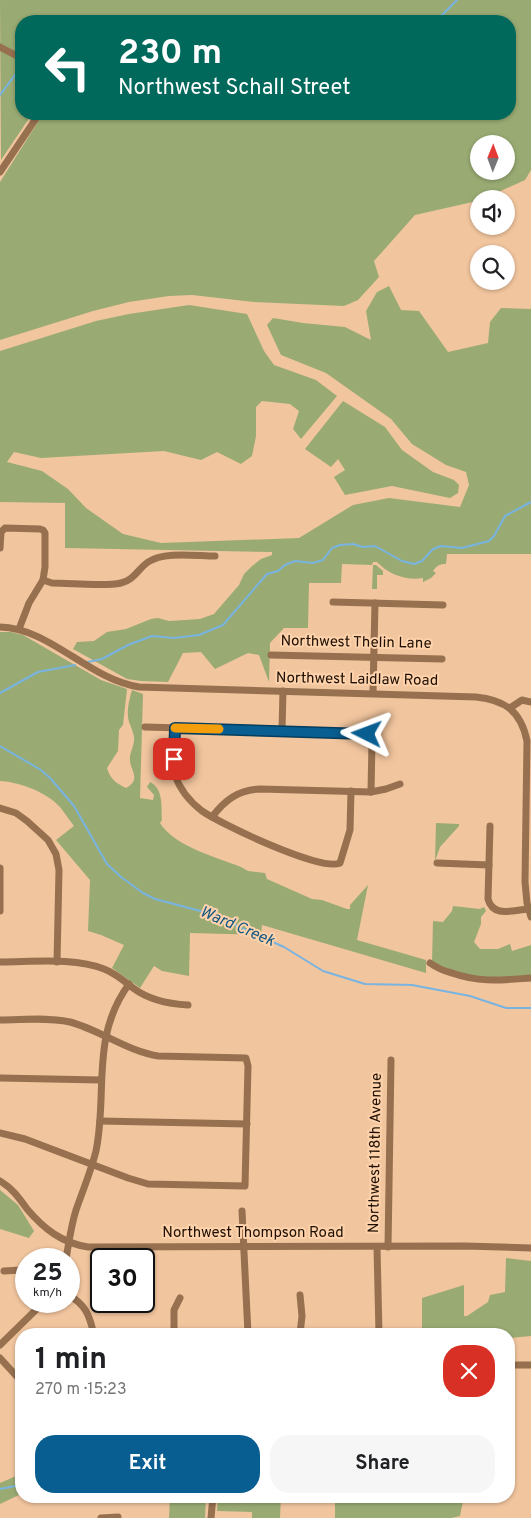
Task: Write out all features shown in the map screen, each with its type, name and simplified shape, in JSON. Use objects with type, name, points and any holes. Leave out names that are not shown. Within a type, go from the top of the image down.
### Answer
[{"type":"street","points":[[0,47],[15,55]]},
{"type":"street","points":[[0,172],[35,120]]},
{"type":"street","points":[[0,548],[1,532],[5,528],[43,530],[45,534],[43,580],[29,602],[19,629]]},
{"type":"street","points":[[43,580],[52,583],[120,584],[133,577],[145,563],[153,559],[169,556],[216,556]]},
{"type":"street","points":[[333,602],[443,605]]},
{"type":"street","points":[[373,693],[376,603]]},
{"type":"street","name":"Northwest Laidlaw Road","points":[[0,627],[19,629],[39,637],[102,676],[130,686],[166,689],[476,696],[495,700],[510,708]]},
{"type":"street","name":"Northwest Thelin Lane","points":[[271,655],[442,659]]},
{"type":"street","points":[[282,730],[283,692]]},
{"type":"street","points":[[531,702],[522,700],[510,708],[521,721],[527,741],[525,882],[528,909],[531,917]]},
{"type":"street","points":[[145,727],[363,732],[370,735],[372,741],[371,792]]},
{"type":"street","points":[[175,728],[174,767],[177,782],[185,795],[201,810],[223,824],[292,854],[332,866],[337,865],[341,861],[350,830],[351,791]]},
{"type":"street","points":[[212,817],[231,797],[247,790],[371,792],[386,790],[400,784]]},
{"type":"street","points":[[0,808],[16,813],[27,821],[44,835],[56,854],[59,870],[57,962]]},
{"type":"street","points":[[490,826],[488,899],[492,909],[500,911],[528,909]]},
{"type":"street","points":[[437,864],[488,865]]},
{"type":"street","points":[[0,868],[0,911]]},
{"type":"street","points":[[0,962],[57,962],[97,966],[110,971],[139,992],[156,1000],[188,1005]]},
{"type":"street","points":[[430,963],[447,972],[477,980],[531,978]]},
{"type":"street","points":[[68,1248],[76,1211],[98,1140],[100,1080],[105,1037],[114,1008],[129,984]]},
{"type":"street","points":[[0,1020],[66,1022],[158,1056],[247,1059],[245,1186],[148,1184],[16,1136],[0,1133]]},
{"type":"street","name":"Northwest 118th Avenue","points":[[388,1247],[391,1060]]},
{"type":"street","points":[[0,1078],[100,1080]]},
{"type":"street","points":[[100,1121],[247,1124]]},
{"type":"street","name":"Northwest Thompson Road","points":[[0,1181],[14,1192],[45,1228],[53,1234],[69,1242],[96,1248],[531,1248]]},
{"type":"street","points":[[242,1211],[248,1328]]},
{"type":"street","points":[[378,1247],[379,1328]]},
{"type":"street","points":[[4,1271],[15,1270]]},
{"type":"street","points":[[300,1295],[302,1316],[301,1328]]},
{"type":"street","points":[[174,1328],[174,1310],[180,1298]]},
{"type":"street","points":[[80,1303],[85,1307],[92,1328]]},
{"type":"street","points":[[17,1328],[33,1313]]},
{"type":"street","points":[[0,1345],[15,1330]]},
{"type":"street","points":[[0,1358],[15,1374]]},
{"type":"street","points":[[515,1365],[531,1365]]},
{"type":"street","points":[[211,1518],[212,1503]]},
{"type":"street","points":[[101,1518],[118,1516]]},
{"type":"green space","points":[[0,0],[531,0],[531,170],[525,180],[503,190],[470,190],[470,203],[415,215],[374,261],[379,277],[358,300],[344,306],[254,302],[192,295],[169,296],[129,302],[93,311],[0,340],[0,182],[39,120],[516,120],[516,15],[15,15],[15,120],[28,120],[1,160]]},
{"type":"green space","points":[[389,286],[401,310],[419,311],[448,352],[488,343],[490,322],[501,308],[531,309],[531,554],[447,554],[446,564],[437,566],[433,571],[436,573],[423,582],[423,578],[398,576],[377,562],[373,562],[372,565],[342,564],[341,583],[309,583],[308,628],[284,628],[270,643],[269,682],[259,655],[248,653],[215,669],[201,652],[183,653],[168,682],[127,679],[73,649],[77,642],[94,641],[107,632],[126,629],[151,619],[158,618],[169,621],[200,619],[214,614],[239,585],[244,574],[261,559],[272,555],[272,552],[65,548],[65,503],[0,502],[0,351],[96,321],[189,305],[247,314],[264,351],[274,365],[316,380],[337,396],[301,439],[293,429],[299,411],[290,404],[262,401],[256,407],[256,436],[252,456],[241,464],[217,452],[201,460],[164,451],[41,458],[14,452],[7,462],[42,471],[68,489],[86,508],[123,534],[161,543],[299,538],[353,505],[389,498],[460,507],[469,485],[466,472],[446,465],[412,444],[391,419],[326,373],[281,355],[267,325],[273,318],[345,327],[371,340],[366,311],[377,292]]},
{"type":"green space","points":[[343,401],[385,427],[402,450],[433,472],[454,480],[459,485],[458,493],[450,498],[392,486],[345,495],[334,477],[345,470],[338,459],[331,467],[305,449]]},
{"type":"green space","points":[[373,565],[376,565],[383,571],[383,575],[377,575],[377,589],[372,589]]},
{"type":"green space","points":[[0,632],[23,635],[101,680],[127,689],[123,725],[119,730],[118,751],[107,768],[114,780],[126,788],[131,785],[134,778],[130,764],[134,740],[128,718],[129,702],[132,690],[143,694],[140,798],[153,800],[154,795],[147,787],[150,782],[158,789],[161,799],[162,820],[160,823],[166,831],[196,850],[248,871],[265,873],[267,879],[312,899],[322,900],[347,909],[350,909],[350,905],[368,885],[357,940],[426,960],[426,973],[262,925],[261,935],[190,933],[189,976],[162,971],[154,966],[140,988],[112,968],[124,945],[88,931],[90,880],[56,840],[74,826],[60,807],[40,792],[24,786],[0,781]]},
{"type":"green space","points":[[436,823],[459,824],[459,826],[440,847],[435,861]]},
{"type":"green space","points":[[453,906],[480,909],[484,907],[486,911],[481,917],[481,924],[474,942],[480,949],[498,949],[510,944],[512,951],[531,945],[531,976],[500,979],[468,977],[432,962],[433,921],[443,922],[452,911]]},
{"type":"green space","points":[[0,1190],[18,1205],[34,1231],[29,1238],[0,1229]]},
{"type":"green space","points":[[506,1258],[531,1261],[531,1336],[515,1337],[515,1328],[422,1328],[422,1298],[464,1285],[464,1316],[467,1316],[488,1302],[490,1295],[505,1292]]},
{"type":"green space","points":[[15,1477],[15,1497],[0,1504],[0,1483]]},
{"type":"green space","points":[[170,1503],[206,1503],[205,1518],[169,1518]]},
{"type":"green space","points":[[218,1503],[281,1503],[280,1518],[252,1518],[252,1512],[217,1511]]},
{"type":"green space","points":[[335,1503],[463,1503],[460,1516],[451,1518],[335,1518]]},
{"type":"waterway","points":[[442,15],[457,0]]},
{"type":"waterway","points":[[0,95],[15,75]]},
{"type":"waterway","points":[[88,662],[102,659],[128,645],[152,636],[174,638],[199,635],[223,625],[267,574],[278,571],[285,565],[295,561],[313,563],[323,560],[332,548],[353,544],[363,547],[375,546],[402,561],[414,564],[422,561],[433,549],[441,546],[462,548],[489,541],[494,536],[505,516],[531,502]]},
{"type":"waterway","points":[[0,693],[38,672],[75,665]]},
{"type":"waterway","name":"Ward Creek","points":[[0,746],[41,770],[51,779],[74,806],[107,864],[121,877],[155,899],[208,913],[284,947],[323,971],[365,984],[412,985],[470,996],[506,1008],[531,1008]]},
{"type":"waterway","points":[[0,1489],[15,1486]]},
{"type":"slow traffic","points":[[175,728],[219,729]]},
{"type":"route","points":[[174,759],[175,728],[363,732],[367,734]]}]
